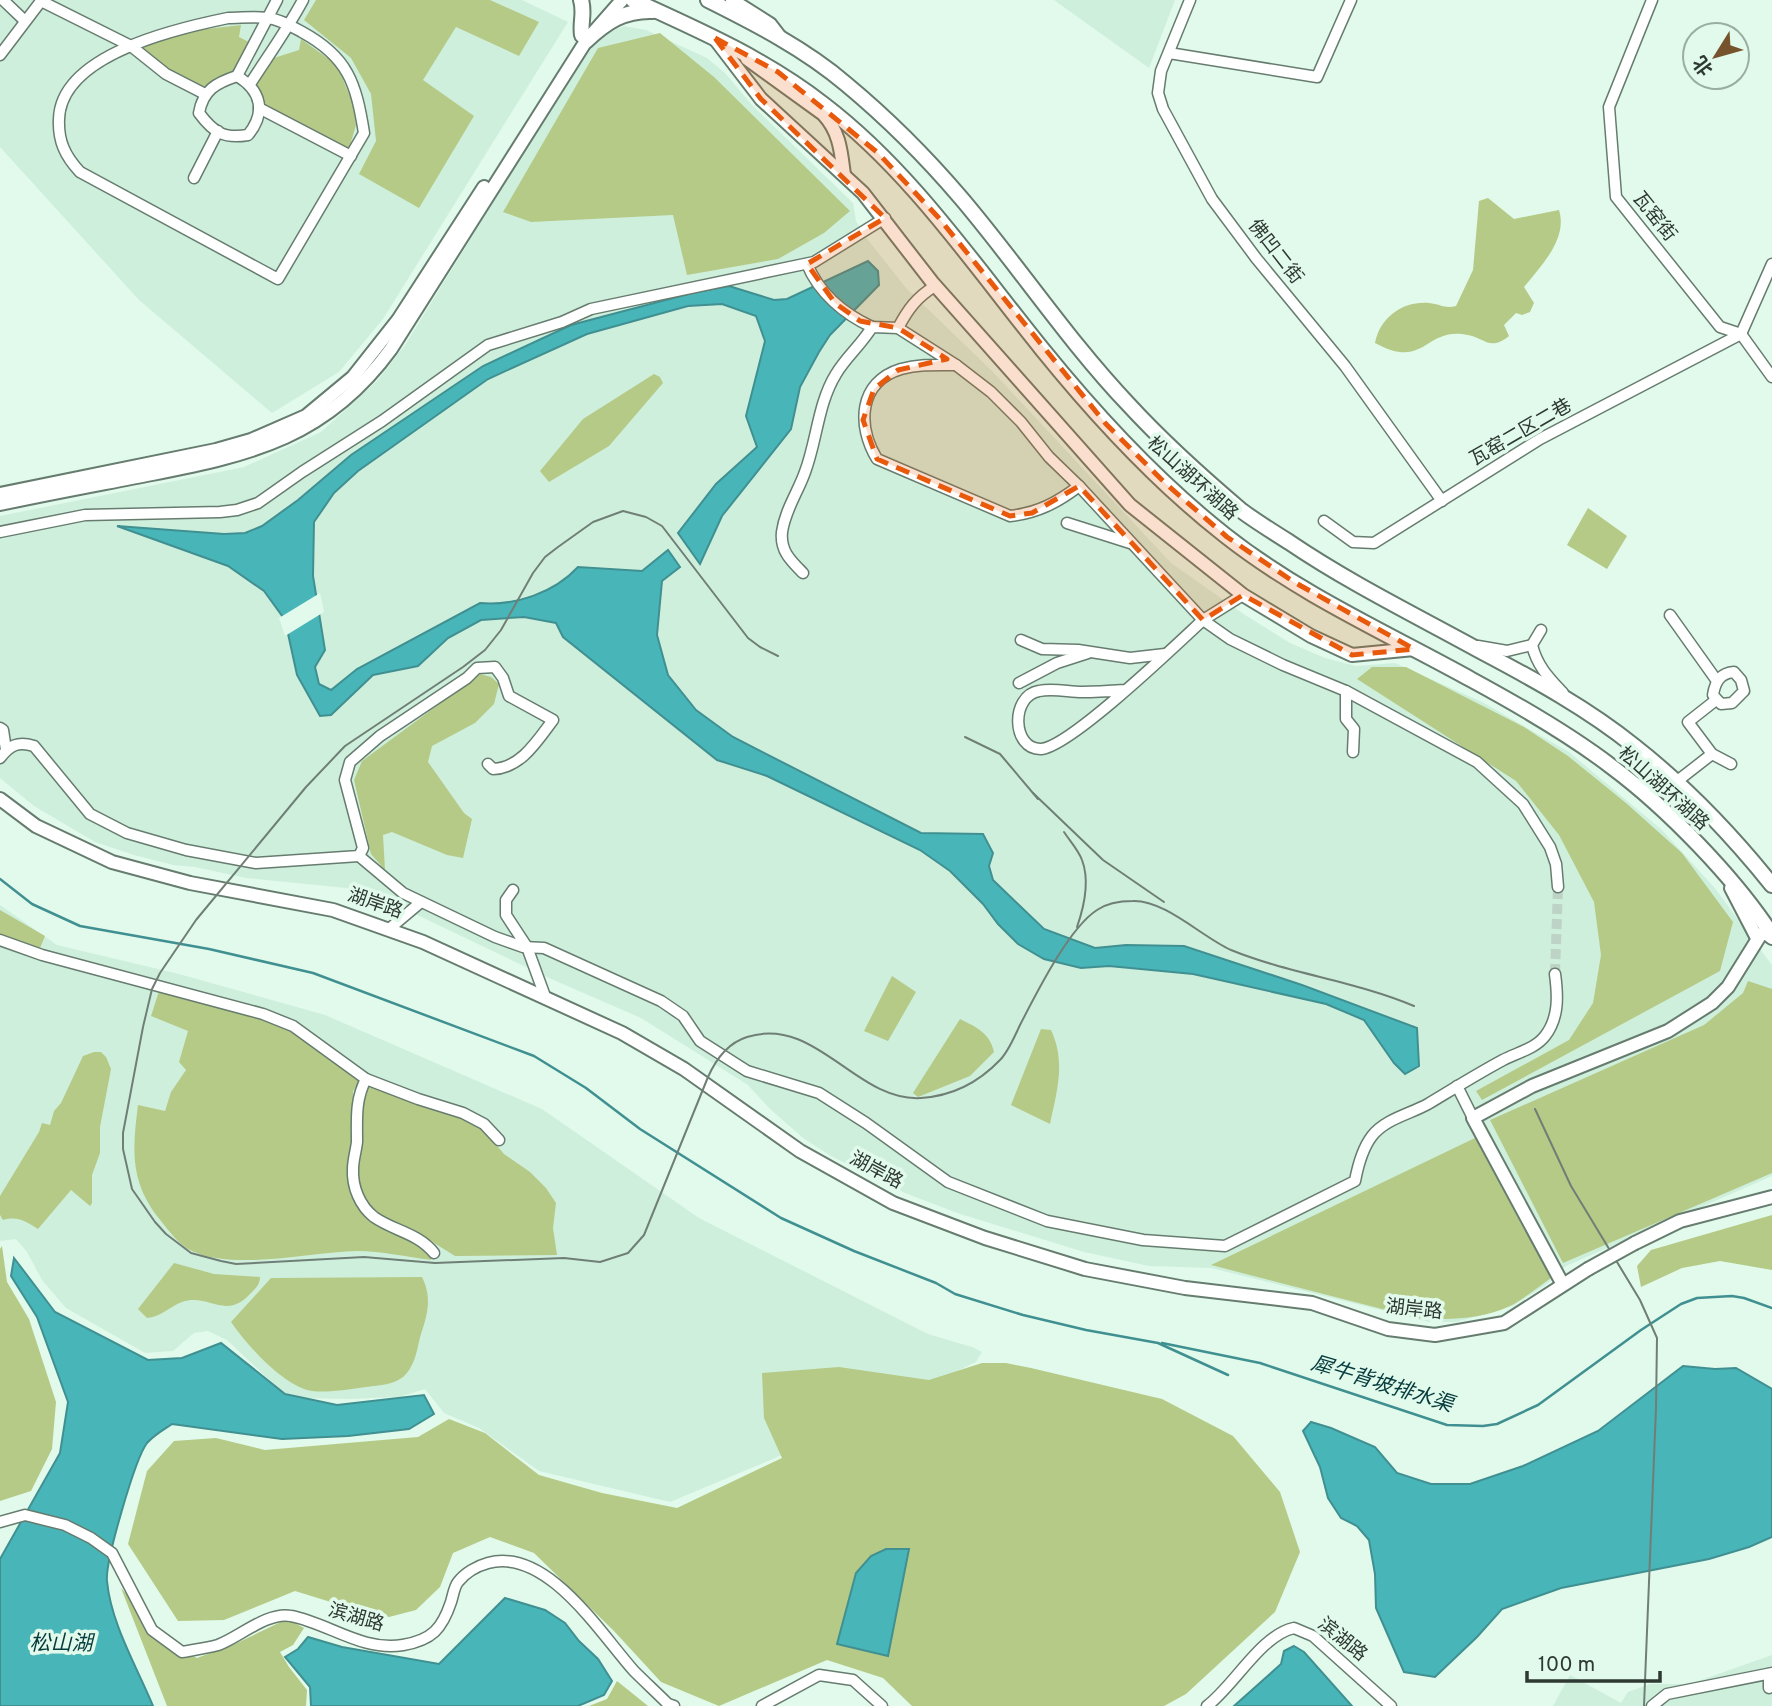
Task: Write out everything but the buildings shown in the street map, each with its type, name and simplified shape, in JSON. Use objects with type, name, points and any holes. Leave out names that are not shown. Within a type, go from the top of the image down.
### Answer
[{"type":"main road","points":[[580,0],[584,10],[581,26],[584,38],[618,16],[658,11]]},
{"type":"main road","name":"松山湖环湖路","points":[[633,0],[695,27],[778,72],[816,99],[878,153],[938,217],[1044,351],[1106,424],[1165,483],[1227,537],[1294,582],[1554,727],[1614,768],[1663,811],[1720,869],[1772,936]]},
{"type":"main road","name":"松山湖环湖路","points":[[708,0],[783,40],[844,82],[899,132],[960,197],[1128,404],[1185,461],[1245,513],[1378,597],[1570,702],[1632,744],[1676,782],[1743,848],[1772,885]]},
{"type":"street","points":[[3,0],[26,21]]},
{"type":"street","points":[[237,76],[250,84],[259,108],[257,124],[248,135],[231,138],[209,127],[199,113],[202,100],[209,89],[237,76],[276,0]]},
{"type":"street","points":[[250,84],[303,0]]},
{"type":"street","points":[[0,494],[216,450],[251,440],[306,416],[329,399],[353,377],[398,320],[584,38],[614,0]]},
{"type":"street","points":[[0,504],[225,458],[277,442],[330,412],[375,371],[391,349],[584,38],[622,0]]},
{"type":"street","points":[[732,0],[770,23],[783,40]]},
{"type":"street","name":"佛凹二街","points":[[1190,0],[1161,71],[1158,93],[1163,109],[1212,200],[1345,366],[1442,501]]},
{"type":"street","points":[[1169,53],[1317,77],[1351,0]]},
{"type":"street","name":"瓦窑街","points":[[1652,0],[1609,107],[1616,197],[1720,327],[1741,334],[1772,377]]},
{"type":"street","points":[[0,55],[41,1],[131,46],[166,74],[205,94]]},
{"type":"street","points":[[228,18],[267,18],[289,25],[322,43],[341,60],[359,100],[364,133],[278,279],[80,172],[66,157],[58,133],[59,113],[66,94],[82,76],[110,56],[149,38],[207,22],[228,18]]},
{"type":"street","points":[[715,38],[761,99],[863,193],[935,286],[1130,505],[1243,595],[1311,636],[1352,655],[1414,649]]},
{"type":"street","points":[[255,44],[270,52]]},
{"type":"street","points":[[736,50],[834,125],[844,175]]},
{"type":"street","points":[[259,108],[351,156]]},
{"type":"street","points":[[194,178],[218,131]]},
{"type":"street","points":[[0,533],[85,515],[220,512],[258,503],[382,421],[488,345],[562,322],[591,309],[814,262],[885,218]]},
{"type":"street","points":[[807,264],[813,278],[835,303],[860,321],[872,327],[898,328],[956,365],[991,392],[1203,620],[1230,639],[1346,691],[1477,762],[1523,804],[1550,847],[1556,864],[1558,887]]},
{"type":"street","points":[[1741,334],[1772,264]]},
{"type":"street","points":[[898,328],[907,310],[918,297],[935,286]]},
{"type":"street","points":[[803,573],[786,556],[782,534],[788,510],[816,439],[825,396],[836,373],[872,327]]},
{"type":"street","name":"瓦窑二区二巷","points":[[1324,521],[1353,542],[1374,543],[1540,439],[1741,334]]},
{"type":"street","points":[[956,365],[919,365],[898,370],[874,388],[866,402],[863,420],[867,438],[877,459],[1010,516],[1032,513],[1061,500],[1079,486]]},
{"type":"street","points":[[1067,523],[1134,544]]},
{"type":"street","points":[[1125,690],[1038,691],[1028,696],[1021,706],[1017,723],[1026,743],[1035,749],[1048,748],[1070,736],[1125,690],[1203,620],[1243,595]]},
{"type":"street","points":[[1670,615],[1717,681]]},
{"type":"street","points":[[1541,630],[1532,645],[1535,658],[1541,669],[1570,702]]},
{"type":"street","points":[[1021,640],[1042,649],[1130,658],[1166,654]]},
{"type":"street","points":[[1462,641],[1507,651],[1532,645]]},
{"type":"street","points":[[1019,684],[1057,663],[1091,652]]},
{"type":"street","points":[[359,856],[362,848],[345,780],[350,762],[380,736],[467,678],[477,668],[495,667],[503,678],[509,696],[553,720],[528,752],[508,769],[493,769],[488,764]]},
{"type":"street","points":[[1729,673],[1738,675],[1744,686],[1741,696],[1732,703],[1721,704],[1716,700],[1713,695],[1717,681],[1729,673]]},
{"type":"street","points":[[1346,691],[1346,719],[1354,729],[1353,752]]},
{"type":"street","points":[[1716,700],[1688,722],[1712,754],[1731,764]]},
{"type":"street","points":[[0,728],[3,730],[3,754]]},
{"type":"street","points":[[3,754],[13,744],[34,746],[90,814],[127,832],[186,850],[256,863],[359,856],[403,893],[421,902],[495,937],[527,947],[544,948],[661,1002],[683,1016],[700,1041],[747,1070],[819,1093],[948,1182],[1047,1221],[1143,1240],[1225,1246],[1355,1181],[1359,1160],[1372,1136],[1382,1126],[1534,1046],[1545,1036],[1557,1011],[1555,974]]},
{"type":"street","points":[[1676,782],[1712,754]]},
{"type":"street","name":"湖岸路","points":[[0,799],[36,825],[112,862],[190,883],[333,910],[423,942],[622,1033],[684,1069],[800,1151],[893,1203],[976,1235],[1085,1269],[1185,1288],[1312,1303],[1388,1329],[1434,1335],[1504,1323],[1556,1291],[1562,1283],[1635,1243],[1680,1222],[1772,1197]]},
{"type":"street","points":[[1720,869],[1755,942]]},
{"type":"street","points":[[513,890],[506,900],[506,915],[527,947],[546,999]]},
{"type":"street","points":[[389,929],[421,902]]},
{"type":"street","points":[[1473,1118],[1532,1086],[1668,1031],[1712,1003],[1728,988],[1761,934],[1772,936]]},
{"type":"street","points":[[0,940],[42,955],[263,1014],[293,1026],[366,1079],[418,1100],[463,1113],[484,1124],[499,1140]]},
{"type":"street","points":[[366,1079],[356,1103],[356,1154],[352,1168],[358,1198],[377,1219],[416,1236],[434,1253]]},
{"type":"street","points":[[1457,1086],[1562,1283]]},
{"type":"street","name":"滨湖路","points":[[0,1522],[25,1515],[41,1518],[65,1525],[112,1553],[152,1630],[182,1652],[219,1644],[258,1623],[289,1615],[369,1644],[400,1646],[422,1640],[441,1627],[457,1583],[478,1566],[513,1560],[527,1564],[553,1581],[593,1620],[634,1671],[674,1706]]},
{"type":"street","name":"滨湖路","points":[[1207,1706],[1269,1642],[1284,1631],[1294,1628],[1313,1636],[1391,1706]]},
{"type":"street","points":[[1652,1706],[1667,1694],[1770,1673],[1769,1688]]},
{"type":"street","points":[[762,1706],[819,1675],[853,1680],[882,1706]]},
{"type":"highlighted area","points":[[715,38],[778,72],[878,153],[938,217],[1106,424],[1165,483],[1227,537],[1294,582],[1414,649],[1352,655],[1243,595],[1203,620],[1079,486],[1032,513],[1010,516],[877,459],[863,420],[874,389],[898,370],[947,359],[898,328],[860,321],[835,303],[807,264],[885,218],[761,99]]},
{"type":"shaded area","points":[[0,0],[522,0],[568,22],[383,319],[339,372],[272,413],[139,300],[0,147]]},
{"type":"shaded area","points":[[1054,0],[1175,0],[1149,68]]},
{"type":"shaded area","points":[[624,26],[646,30],[707,58],[725,73],[752,105],[853,203],[856,221],[906,288],[992,371],[1171,563],[1290,643],[1325,658],[1356,666],[1395,663],[1482,702],[1569,752],[1662,830],[1714,887],[1772,965],[1772,1176],[1566,1266],[1547,1284],[1513,1306],[1456,1322],[1429,1322],[1211,1268],[1149,1266],[1084,1252],[957,1213],[905,1193],[831,1156],[803,1138],[748,1085],[641,1018],[549,978],[390,902],[346,888],[246,878],[134,855],[95,842],[34,806],[0,778],[0,516],[244,467],[321,432],[377,381],[405,345],[591,44]]},
{"type":"shaded area","points":[[0,905],[57,945],[179,974],[325,1015],[542,1109],[699,1218],[928,1334],[982,1352],[976,1362],[773,1459],[670,1502],[539,1471],[479,1428],[444,1413],[425,1389],[399,1397],[348,1399],[306,1398],[282,1392],[227,1340],[208,1331],[194,1333],[173,1351],[145,1353],[66,1308],[42,1280],[27,1252],[16,1239],[0,1241]]},
{"type":"shaded area","points":[[1772,1655],[1772,1706],[1553,1706],[1570,1675],[1621,1703],[1628,1692],[1650,1684],[1690,1684]]},
{"type":"green space","points":[[316,0],[490,0],[539,22],[519,56],[456,27],[423,80],[474,116],[419,208],[359,174],[376,141],[371,94],[351,58],[304,20]]},
{"type":"green space","points":[[241,25],[239,37],[251,43],[235,72],[216,78],[203,88],[169,69],[139,45],[206,29]]},
{"type":"green space","points":[[660,33],[714,77],[850,211],[824,233],[778,259],[687,275],[673,215],[531,222],[503,212],[598,48]]},
{"type":"green space","points":[[301,39],[337,65],[353,104],[356,125],[349,149],[267,107],[256,83],[274,58],[299,50]]},
{"type":"green space","points":[[1488,198],[1514,219],[1559,210],[1561,221],[1556,242],[1524,287],[1534,303],[1530,312],[1522,315],[1516,313],[1504,325],[1509,336],[1497,343],[1453,334],[1405,352],[1375,343],[1387,318],[1402,308],[1419,303],[1456,306],[1473,270],[1479,201]]},
{"type":"green space","points":[[654,374],[660,377],[663,383],[609,446],[549,482],[540,471],[583,419]]},
{"type":"green space","points":[[1588,508],[1627,536],[1607,569],[1567,545]]},
{"type":"green space","points":[[1372,667],[1406,667],[1524,727],[1568,756],[1626,803],[1682,853],[1733,922],[1720,971],[1482,1100],[1476,1091],[1569,1040],[1593,1003],[1601,955],[1594,902],[1559,835],[1516,781],[1357,679]]},
{"type":"green space","points":[[480,674],[491,677],[499,684],[494,704],[475,723],[432,746],[428,762],[464,813],[472,819],[463,858],[447,855],[392,832],[383,835],[385,870],[371,854],[354,780],[362,761]]},
{"type":"green space","points":[[0,910],[45,936],[40,948],[0,934]]},
{"type":"green space","points":[[892,976],[916,992],[888,1041],[864,1031]]},
{"type":"green space","points":[[1748,981],[1772,989],[1772,1173],[1563,1263],[1490,1120],[1704,1025],[1743,993]]},
{"type":"green space","points":[[160,988],[277,1024],[296,1033],[358,1080],[353,1091],[356,1201],[430,1252],[431,1260],[357,1251],[229,1260],[192,1251],[179,1242],[143,1193],[134,1152],[138,1105],[165,1111],[171,1092],[186,1070],[179,1062],[188,1031],[151,1016]]},
{"type":"green space","points":[[960,1019],[986,1035],[994,1052],[970,1076],[918,1097],[913,1093]]},
{"type":"green space","points":[[1041,1029],[1051,1030],[1058,1054],[1059,1077],[1050,1124],[1011,1105]]},
{"type":"green space","points":[[101,1052],[106,1057],[111,1069],[100,1127],[100,1153],[92,1175],[92,1203],[90,1206],[71,1190],[38,1229],[21,1220],[3,1220],[0,1215],[0,1196],[42,1123],[50,1125],[54,1111],[61,1103],[83,1056]]},
{"type":"green space","points":[[373,1086],[469,1120],[482,1128],[504,1154],[530,1172],[556,1203],[553,1228],[557,1255],[455,1256],[418,1233],[382,1219],[368,1208],[360,1194],[355,1172],[364,1089]]},
{"type":"green space","points":[[1475,1138],[1551,1278],[1510,1306],[1464,1318],[1417,1318],[1211,1265]]},
{"type":"green space","points":[[1772,1215],[1772,1270],[1720,1261],[1682,1268],[1641,1287],[1637,1266],[1651,1250]]},
{"type":"green space","points":[[2,1246],[7,1282],[29,1319],[56,1402],[52,1449],[31,1491],[0,1501],[0,1249]]},
{"type":"green space","points":[[174,1263],[214,1274],[260,1277],[260,1280],[249,1295],[232,1305],[191,1300],[147,1318],[138,1309]]},
{"type":"green space","points":[[422,1277],[428,1305],[416,1355],[406,1374],[388,1384],[326,1392],[301,1388],[267,1363],[231,1322],[271,1278]]},
{"type":"green space","points":[[982,1363],[1006,1363],[1031,1368],[1162,1399],[1233,1436],[1280,1492],[1300,1552],[1275,1612],[1186,1694],[1164,1706],[912,1706],[883,1678],[827,1660],[719,1706],[661,1682],[614,1631],[534,1553],[490,1537],[453,1553],[440,1587],[416,1610],[389,1617],[295,1591],[224,1620],[178,1621],[128,1544],[147,1471],[174,1441],[216,1438],[265,1450],[418,1437],[449,1419],[485,1433],[539,1475],[602,1493],[677,1508],[782,1458],[764,1418],[762,1373],[839,1367],[929,1380]]},
{"type":"green space","points":[[121,1588],[173,1646],[197,1658],[237,1643],[287,1619],[304,1628],[293,1645],[280,1652],[307,1690],[306,1706],[167,1706]]},
{"type":"green space","points":[[617,1681],[648,1706],[589,1706],[607,1699]]},
{"type":"water","points":[[868,261],[878,271],[879,285],[830,335],[819,352],[800,387],[791,429],[722,516],[700,564],[678,533],[716,484],[757,447],[746,416],[765,341],[756,316],[722,304],[688,306],[587,334],[488,379],[358,471],[334,493],[314,522],[313,576],[325,650],[315,667],[319,684],[331,690],[357,669],[480,603],[507,602],[533,596],[557,584],[578,567],[642,571],[668,550],[680,567],[662,581],[657,635],[668,675],[696,710],[733,737],[921,833],[983,834],[993,853],[989,866],[993,880],[1044,929],[1095,948],[1126,945],[1184,946],[1302,985],[1417,1028],[1419,1066],[1405,1074],[1394,1063],[1364,1020],[1326,1004],[1193,974],[1109,966],[1081,968],[1044,959],[1018,944],[950,871],[920,850],[767,776],[717,760],[563,637],[556,623],[524,617],[481,620],[448,638],[418,666],[373,675],[331,715],[320,716],[297,675],[285,620],[264,591],[228,566],[117,526],[224,534],[245,533],[262,526],[298,500],[351,455],[483,366],[571,325],[729,286],[774,300],[787,299]]},
{"type":"water","name":"松山湖","points":[[14,1258],[55,1312],[148,1360],[182,1358],[221,1343],[285,1394],[337,1405],[424,1395],[434,1414],[409,1429],[348,1436],[282,1439],[172,1424],[147,1443],[135,1469],[122,1511],[107,1581],[119,1629],[153,1706],[0,1706],[0,1559],[60,1453],[68,1402],[37,1317],[11,1276]]},
{"type":"water","points":[[1683,1366],[1736,1368],[1772,1389],[1772,1537],[1709,1559],[1561,1588],[1502,1609],[1435,1677],[1404,1672],[1376,1608],[1375,1574],[1369,1540],[1357,1526],[1341,1518],[1328,1498],[1320,1467],[1303,1431],[1311,1422],[1375,1447],[1397,1473],[1431,1484],[1470,1484],[1523,1466],[1598,1431]]},
{"type":"water","points":[[886,1549],[909,1549],[888,1656],[837,1644],[856,1573],[871,1556]]},
{"type":"water","points":[[505,1598],[545,1610],[565,1623],[598,1659],[612,1681],[604,1695],[578,1706],[311,1706],[310,1687],[285,1657],[298,1649],[308,1637],[342,1647],[439,1664]]},
{"type":"water","points":[[1294,1646],[1304,1652],[1352,1706],[1234,1706],[1281,1664],[1284,1651]]},
{"type":"pier","points":[[320,593],[324,612],[285,636],[279,618]]},
{"type":"waterway","points":[[0,879],[32,904],[80,926],[209,949],[313,973],[534,1056],[586,1088],[640,1129],[781,1218],[854,1251],[936,1283],[955,1294],[1023,1315],[1158,1343],[1228,1375]]},
{"type":"waterway","name":"犀牛背坡排水渠","points":[[1162,1343],[1260,1363],[1447,1425],[1483,1426],[1497,1424],[1538,1405],[1681,1304],[1697,1298],[1732,1296],[1772,1308]]},
{"type":"tunnel","points":[[1555,974],[1558,887]]},
{"type":"tram line","points":[[778,656],[748,638],[662,526],[646,517],[623,511],[593,522],[545,557],[501,630],[485,650],[345,746],[306,787],[196,920],[160,973],[152,989],[143,1027],[123,1133],[123,1149],[132,1189],[166,1234],[191,1253],[236,1264],[364,1257],[435,1263],[564,1258],[600,1262],[628,1253],[644,1235],[711,1070],[723,1052],[734,1043],[747,1037],[772,1033],[794,1038],[815,1048],[876,1087],[898,1096],[921,1098],[954,1091],[983,1075],[1003,1056],[1065,945],[1097,910],[1119,902],[1145,902],[1158,906],[1231,950],[1392,997],[1414,1006]]},
{"type":"tram line","points":[[965,737],[1000,754],[1038,799]]},
{"type":"tram line","points":[[1033,793],[1103,860],[1164,902]]},
{"type":"tram line","points":[[1064,832],[1081,857],[1086,877],[1084,903],[1077,927]]},
{"type":"tram line","points":[[1535,1109],[1571,1186],[1640,1300],[1657,1338],[1644,1706]]}]
